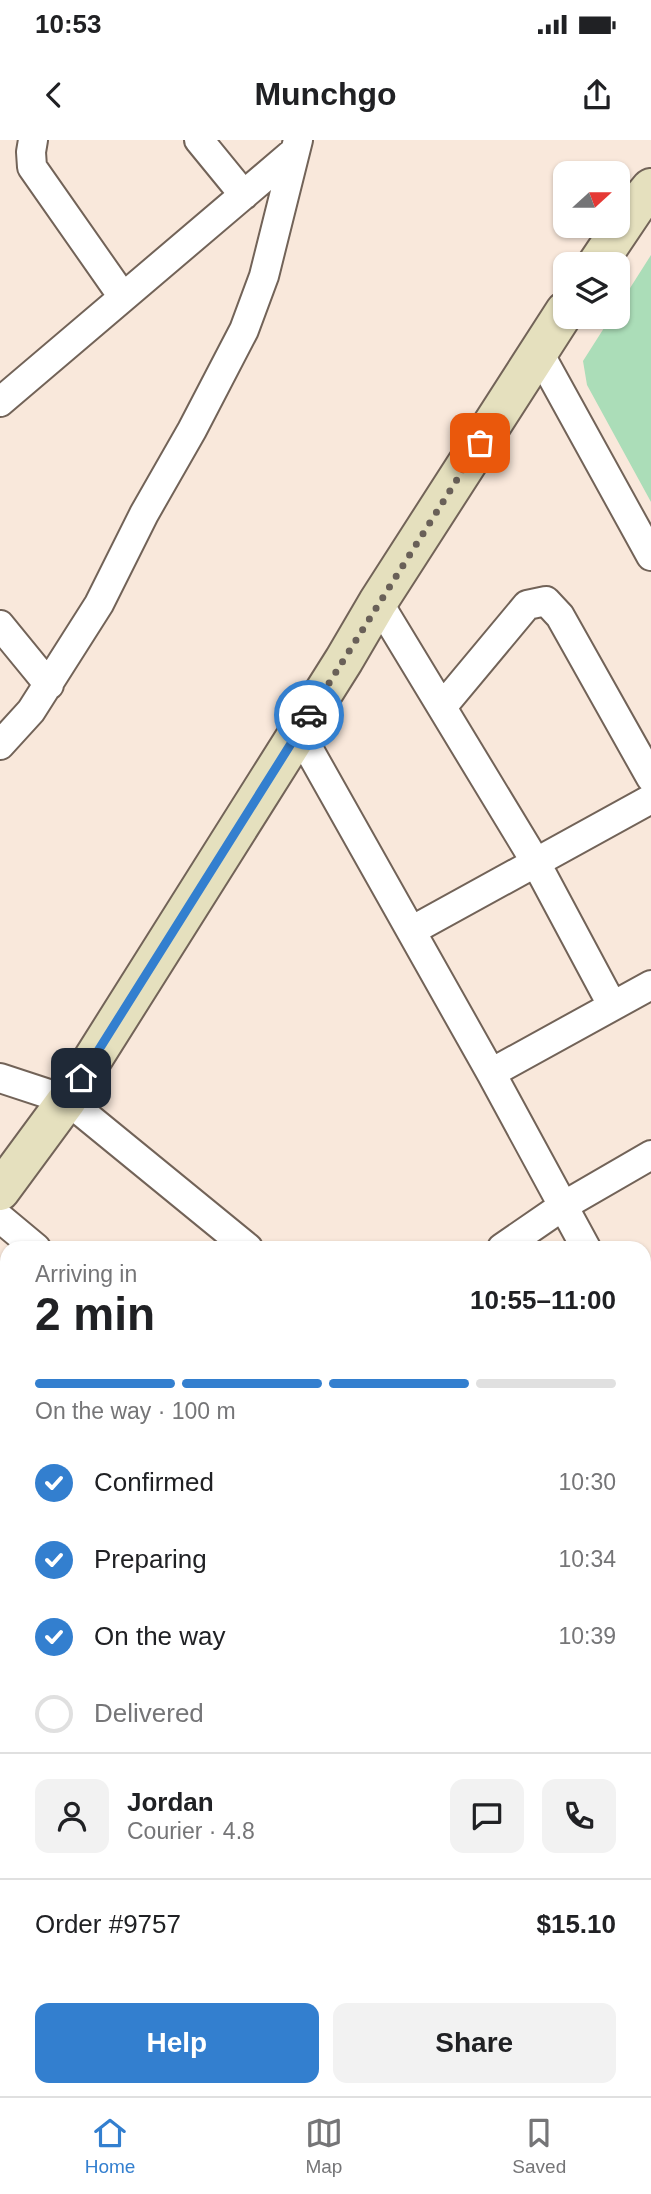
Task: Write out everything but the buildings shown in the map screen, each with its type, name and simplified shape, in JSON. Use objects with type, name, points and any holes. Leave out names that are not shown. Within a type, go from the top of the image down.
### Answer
[{"type":"main road","points":[[605,252],[651,188]]},
{"type":"main road","points":[[0,1191],[67,1100],[553,329]]},
{"type":"street","points":[[33,140],[32,167],[123,297]]},
{"type":"street","points":[[199,140],[244,195]]},
{"type":"street","points":[[0,402],[244,195],[296,146]]},
{"type":"street","points":[[0,746],[31,711],[99,604],[144,514],[244,330],[264,276],[296,146]]},
{"type":"street","points":[[538,352],[651,556]]},
{"type":"street","points":[[443,707],[527,605],[546,601],[560,616],[651,778]]},
{"type":"street","points":[[379,602],[535,861],[612,1005]]},
{"type":"street","points":[[0,625],[49,685]]},
{"type":"street","points":[[299,733],[491,1073],[582,1241]]},
{"type":"street","points":[[411,931],[651,799]]},
{"type":"street","points":[[491,1073],[651,985]]},
{"type":"street","points":[[0,1079],[67,1100],[239,1241]]},
{"type":"street","points":[[512,1241],[563,1206],[651,1155]]},
{"type":"street","points":[[0,1218],[28,1241]]},
{"type":"green space","points":[[651,255],[651,502],[587,385],[583,361],[603,329],[630,329],[630,288]]},
{"type":"way so far","points":[[309,715],[480,443]]},
{"type":"route","points":[[81,1078],[309,715]]}]
